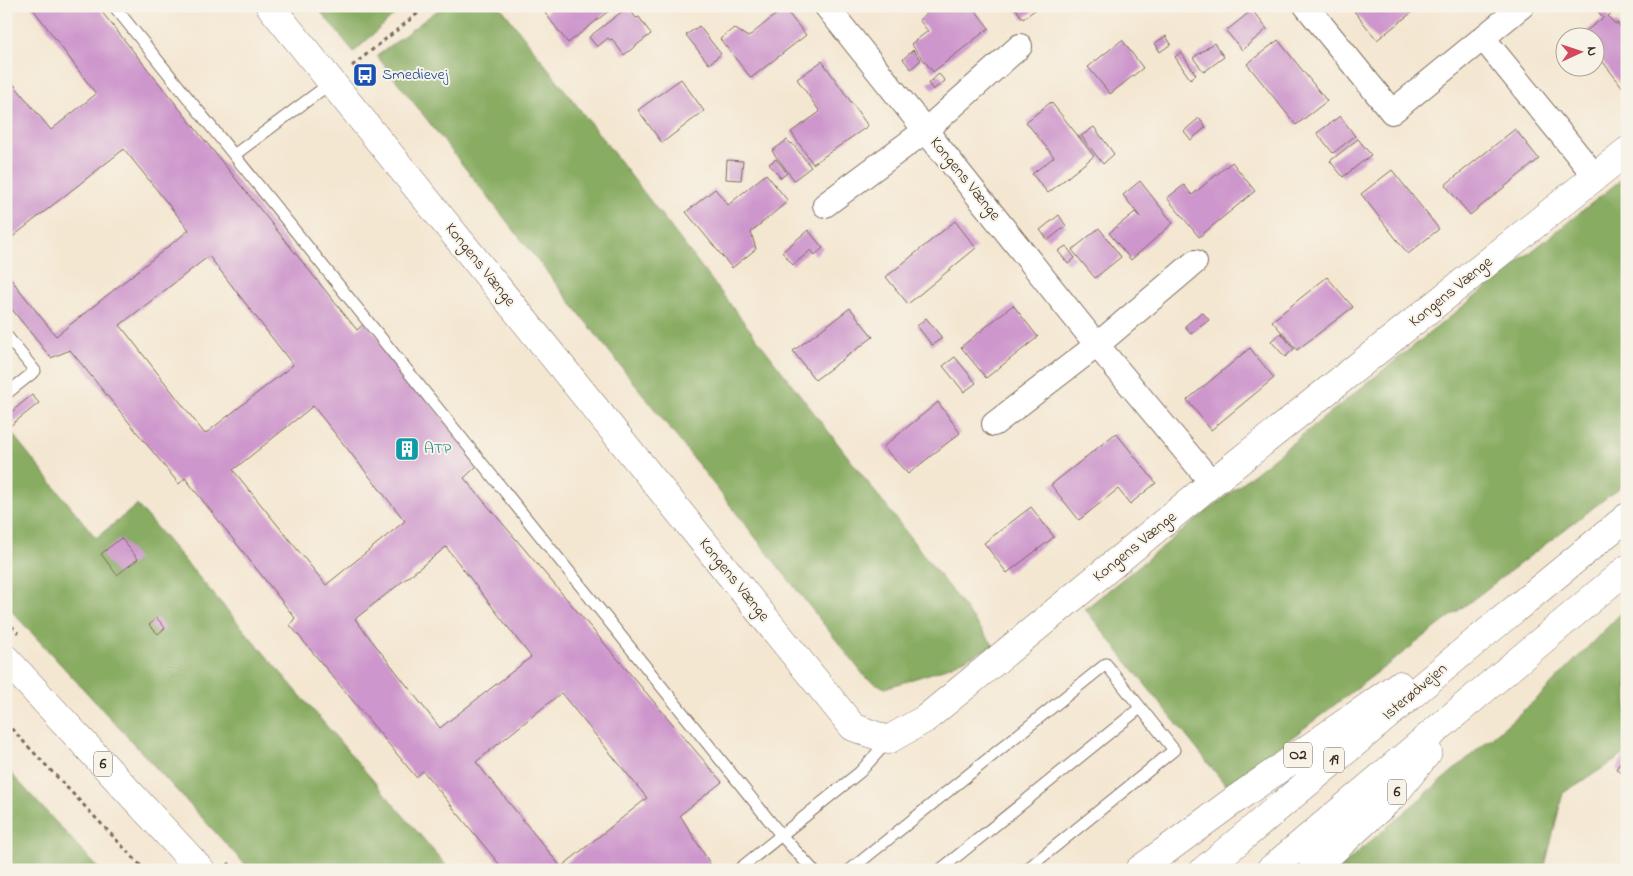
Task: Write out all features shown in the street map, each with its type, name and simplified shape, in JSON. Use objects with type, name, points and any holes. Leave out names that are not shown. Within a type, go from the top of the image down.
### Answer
[{"type":"main road","name":"Kongens Vænge","points":[[270,6],[853,727],[888,740],[925,719],[1212,483],[1627,151]]},
{"type":"main road","name":"Isterødvejen","points":[[1204,870],[1464,651],[1627,517]]},
{"type":"main road","name":"6","points":[[1312,870],[1393,796],[1469,702],[1627,569]]},
{"type":"main road","name":"O2","points":[[1139,870],[1402,682],[1464,651]]},
{"type":"main road","name":"6","points":[[6,659],[201,870]]},
{"type":"main road","points":[[1270,870],[1469,702]]},
{"type":"street","name":"Kongens Vænge","points":[[826,6],[1097,345],[1212,483]]},
{"type":"street","points":[[1306,6],[1392,112],[1522,6]]},
{"type":"street","points":[[1483,38],[1595,176]]},
{"type":"street","name":"Kongens Vænge","points":[[825,205],[926,130],[1020,46]]},
{"type":"street","points":[[994,424],[1097,345],[1195,262]]},
{"type":"lane","points":[[114,6],[812,870]]},
{"type":"lane","points":[[234,155],[332,82]]},
{"type":"lane","points":[[6,335],[35,371],[6,394]]},
{"type":"lane","points":[[850,870],[1106,664],[1174,750],[1026,870]]},
{"type":"lane","points":[[940,870],[1140,708]]},
{"type":"lane","points":[[738,870],[860,772],[888,740]]},
{"type":"path","points":[[370,52],[427,6]]},
{"type":"path","points":[[6,722],[145,870]]},
{"type":"green space","points":[[316,6],[404,6],[354,52]]},
{"type":"green space","points":[[443,6],[500,6],[994,646],[938,671],[885,688],[866,678],[377,56]]},
{"type":"green space","points":[[1627,175],[1627,482],[1227,787],[1085,609]]},
{"type":"green space","points":[[6,426],[96,538],[137,505],[450,870],[250,870],[6,605]]},
{"type":"green space","points":[[1627,607],[1627,753],[1563,793],[1544,870],[1337,870],[1539,697]]},
{"type":"green space","points":[[6,768],[100,870],[6,870]]},
{"type":"building","name":"ATP","points":[[31,6],[97,6],[357,330],[366,322],[479,464],[464,478],[722,782],[680,815],[714,870],[504,870],[423,771],[416,777],[290,625],[295,618],[185,478],[179,484],[70,350],[51,358],[6,302],[6,273],[56,336],[189,230],[124,149],[6,242],[6,166],[10,163],[6,158],[6,75],[51,130],[96,94]],"holes":[[[209,256],[293,365],[205,434],[120,325]],[[313,406],[405,521],[326,585],[233,470]],[[446,547],[531,657],[440,728],[355,619]],[[561,693],[647,798],[561,867],[476,762]]]},
{"type":"building","points":[[553,6],[615,6],[568,43],[545,13]]},
{"type":"building","points":[[936,6],[947,6],[951,11],[957,6],[972,6],[989,28],[933,72],[911,44],[928,31],[919,20]]},
{"type":"building","points":[[1014,6],[1040,6],[1023,19]]},
{"type":"building","points":[[1361,6],[1420,6],[1377,40],[1354,11]]},
{"type":"building","points":[[1594,6],[1620,6],[1608,16],[1615,24],[1617,23],[1627,36],[1627,93],[1606,66],[1606,28],[1590,28],[1603,18]]},
{"type":"building","points":[[628,7],[636,18],[639,17],[651,34],[624,55],[612,39],[608,38],[597,47],[589,37]]},
{"type":"building","points":[[784,8],[806,35],[751,78],[720,39],[734,28],[748,37]]},
{"type":"building","points":[[1252,10],[1267,29],[1242,50],[1226,31]]},
{"type":"building","points":[[699,26],[721,54],[709,64],[686,35]]},
{"type":"building","points":[[1166,36],[1171,44],[1160,52],[1155,43]]},
{"type":"building","points":[[1122,40],[1143,68],[1110,94],[1088,67]]},
{"type":"building","points":[[1278,40],[1327,101],[1296,125],[1247,64]]},
{"type":"building","points":[[1214,43],[1224,57],[1204,72],[1193,58]]},
{"type":"building","points":[[913,50],[921,60],[911,69],[903,59]]},
{"type":"building","points":[[1181,52],[1196,75],[1190,79],[1175,57]]},
{"type":"building","points":[[822,61],[868,126],[813,164],[791,132],[820,112],[797,79]]},
{"type":"building","points":[[939,74],[945,81],[933,90],[928,83]]},
{"type":"building","points":[[681,79],[704,111],[662,143],[638,110]]},
{"type":"building","points":[[1051,102],[1094,156],[1048,193],[1032,174],[1054,157],[1026,122]]},
{"type":"building","points":[[1340,116],[1355,136],[1333,153],[1317,133]]},
{"type":"building","points":[[1199,118],[1206,127],[1191,140],[1184,131]]},
{"type":"building","points":[[1094,127],[1114,154],[1103,164],[1081,136]]},
{"type":"building","points":[[1515,129],[1539,159],[1470,215],[1445,185]]},
{"type":"building","points":[[1358,139],[1371,155],[1343,177],[1330,161]]},
{"type":"building","points":[[787,140],[792,143],[811,167],[794,180],[772,151]]},
{"type":"building","points":[[776,159],[787,173],[781,178],[769,164]]},
{"type":"building","points":[[727,160],[743,161],[741,180],[726,179]]},
{"type":"building","points":[[1232,162],[1255,191],[1199,237],[1167,198],[1184,185],[1192,195]]},
{"type":"building","points":[[1392,170],[1439,229],[1408,254],[1361,194]]},
{"type":"building","points":[[766,174],[788,201],[751,232],[756,249],[732,268],[686,212],[715,189],[728,205]]},
{"type":"building","points":[[1140,181],[1173,223],[1131,260],[1109,233],[1135,212],[1141,218],[1123,195]]},
{"type":"building","points":[[1059,215],[1066,226],[1048,240],[1040,230]]},
{"type":"building","points":[[955,221],[976,248],[908,304],[886,277]]},
{"type":"building","points":[[1099,228],[1121,257],[1095,278],[1072,250]]},
{"type":"building","points":[[808,230],[823,248],[815,255],[811,250],[793,265],[782,252]]},
{"type":"building","points":[[1066,246],[1075,258],[1068,264],[1058,251]]},
{"type":"building","points":[[1327,277],[1353,307],[1297,350],[1272,321]]},
{"type":"building","points":[[1013,305],[1038,337],[986,378],[961,347]]},
{"type":"building","points":[[850,308],[873,337],[815,380],[793,351]]},
{"type":"building","points":[[1202,312],[1209,320],[1191,334],[1185,326]]},
{"type":"building","points":[[926,318],[942,338],[932,345],[917,326]]},
{"type":"building","points":[[1281,333],[1294,349],[1285,357],[1271,341]]},
{"type":"building","points":[[1250,348],[1274,378],[1211,430],[1187,400]]},
{"type":"building","points":[[955,357],[976,383],[964,392],[943,366]]},
{"type":"building","points":[[32,395],[39,403],[6,429],[6,416]]},
{"type":"building","points":[[938,402],[960,433],[908,474],[883,447]]},
{"type":"building","points":[[1116,433],[1156,483],[1130,504],[1118,489],[1079,520],[1051,485]]},
{"type":"building","points":[[1031,507],[1054,537],[1007,573],[984,543]]},
{"type":"building","points":[[121,538],[138,559],[117,575],[101,554]]},
{"type":"building","points":[[157,618],[165,628],[158,634],[149,625]]},
{"type":"building","points":[[1624,757],[1627,758],[1627,776],[1616,769]]},
{"type":"place","name":"Smedievej","points":[[365,75]]},
{"type":"place","name":"ATP","points":[[407,449]]}]
